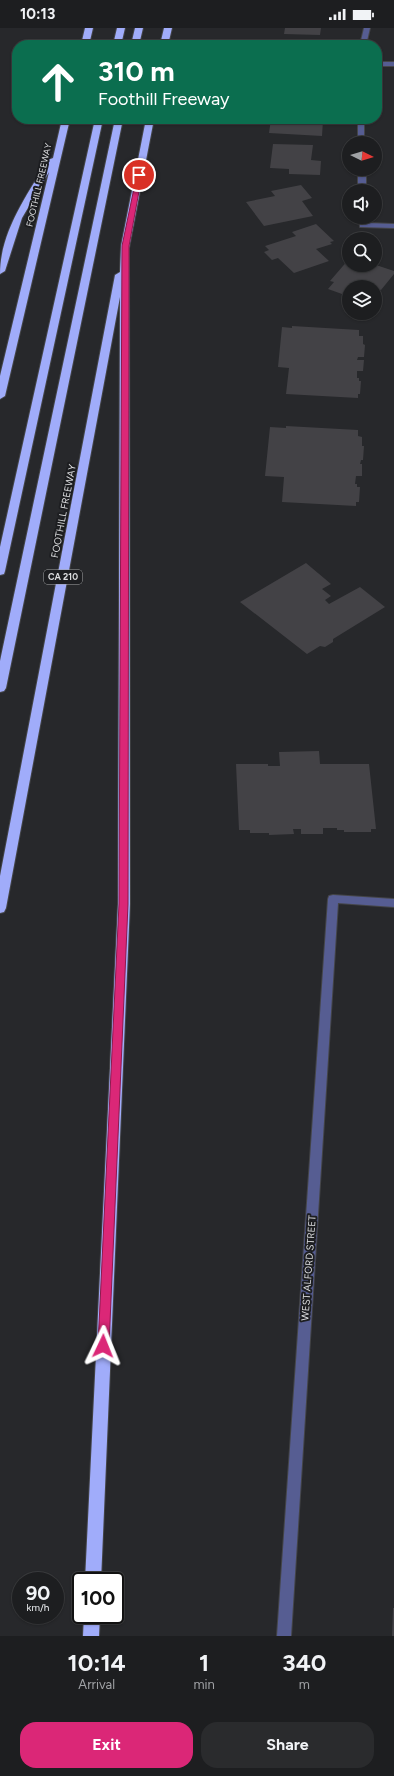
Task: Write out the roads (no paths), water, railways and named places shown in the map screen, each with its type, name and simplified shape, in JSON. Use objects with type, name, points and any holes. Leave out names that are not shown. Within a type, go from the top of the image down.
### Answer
[{"type":"highway","points":[[86,40],[89,28]]},
{"type":"highway","points":[[118,40],[121,28]]},
{"type":"highway","points":[[136,40],[139,28]]},
{"type":"highway","points":[[165,40],[168,28]]},
{"type":"highway","name":"FOOTHILL FREEWAY","points":[[0,396],[65,124]]},
{"type":"highway","points":[[0,571],[98,124]]},
{"type":"highway","points":[[0,688],[118,124]]},
{"type":"highway","name":"FOOTHILL FREEWAY","points":[[0,908],[149,124]]},
{"type":"highway","points":[[0,271],[18,218],[58,150]]},
{"type":"highway","points":[[93,1572],[124,904],[125,246]]},
{"type":"highway","points":[[91,1636],[92,1624]]},
{"type":"street","points":[[364,40],[367,28]]},
{"type":"street","points":[[382,64],[394,64]]},
{"type":"street","points":[[361,124],[361,136]]},
{"type":"street","points":[[363,224],[394,226]]},
{"type":"street","name":"WEST ALFORD STREET","points":[[284,1636],[333,899],[394,903]]}]
